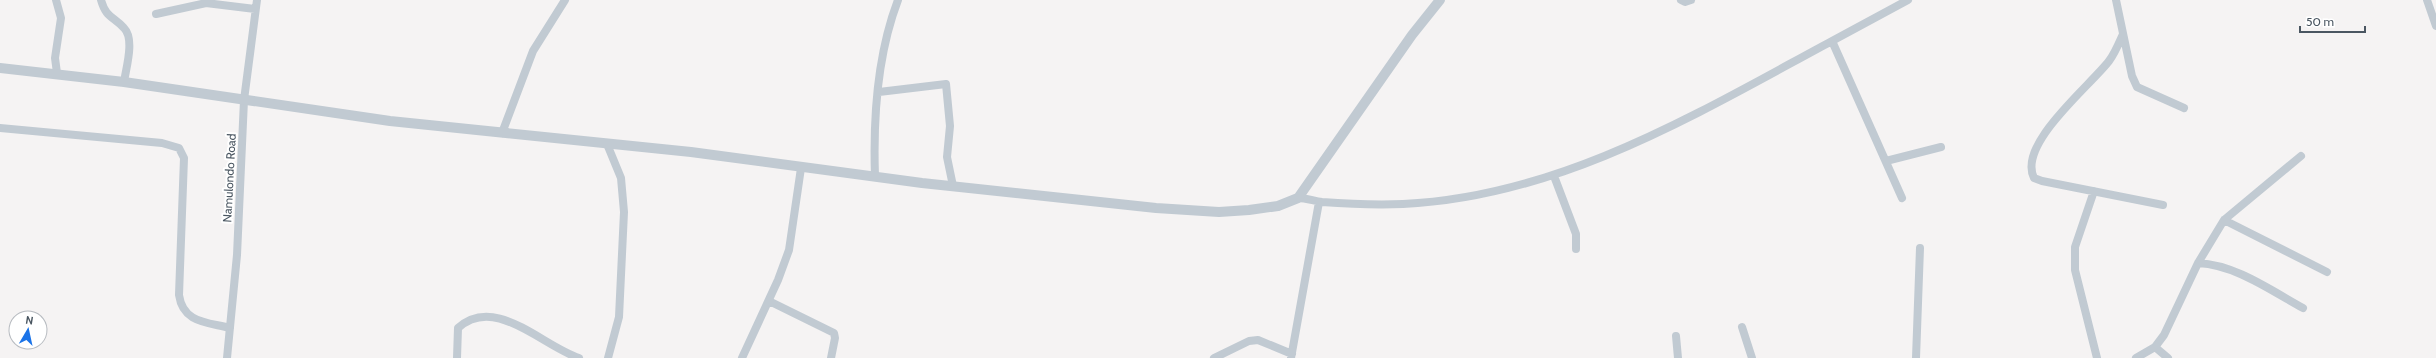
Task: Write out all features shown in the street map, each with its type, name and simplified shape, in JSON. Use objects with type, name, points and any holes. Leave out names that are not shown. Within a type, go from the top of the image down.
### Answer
[{"type":"street","points":[[56,0],[61,18],[55,58],[57,73]]},
{"type":"street","points":[[101,0],[106,14],[125,28],[129,39],[124,82]]},
{"type":"street","name":"Namulondo Road","points":[[227,358],[237,255],[244,100],[257,0]]},
{"type":"street","points":[[502,133],[533,51],[565,0]]},
{"type":"street","points":[[875,176],[874,142],[884,40],[898,0]]},
{"type":"street","points":[[1298,198],[1412,35],[1440,0]]},
{"type":"street","points":[[1681,0],[1691,0]]},
{"type":"street","points":[[0,68],[57,73],[124,82],[390,121],[691,152],[801,168],[953,186],[1156,208],[1219,212],[1278,206],[1298,198],[1319,202],[1404,204],[1471,196],[1554,176],[1590,164],[1712,106],[1908,0]]},
{"type":"street","points":[[2116,0],[2132,76],[2137,87],[2184,108]]},
{"type":"street","points":[[2428,0],[2433,9],[2436,26]]},
{"type":"street","points":[[156,14],[206,2],[256,9]]},
{"type":"street","points":[[2124,34],[2109,60],[2045,130],[2034,159],[2032,174],[2034,178],[2163,205]]},
{"type":"street","points":[[1832,41],[1902,198]]},
{"type":"street","points":[[879,92],[946,84],[950,126],[947,157],[953,186]]},
{"type":"street","points":[[0,128],[162,143],[179,148],[184,158],[179,296],[180,305],[186,313],[196,320],[230,328]]},
{"type":"street","points":[[607,144],[621,178],[624,212],[619,317],[608,358]]},
{"type":"street","points":[[1886,162],[1941,147]]},
{"type":"street","points":[[2136,358],[2155,347],[2177,310],[2198,263],[2224,220],[2301,156]]},
{"type":"street","points":[[742,358],[768,302],[789,250],[801,168]]},
{"type":"street","points":[[1554,176],[1576,234],[1576,249]]},
{"type":"street","points":[[2094,190],[2075,247],[2075,270],[2097,358]]},
{"type":"street","points":[[1214,358],[1249,341],[1258,340],[1292,356],[1319,202]]},
{"type":"street","points":[[2224,220],[2327,272]]},
{"type":"street","points":[[1916,358],[1920,248]]},
{"type":"street","points":[[2198,263],[2216,264],[2240,274],[2303,308]]},
{"type":"street","points":[[768,302],[834,333],[835,338],[831,358]]},
{"type":"street","points":[[457,358],[458,328],[467,319],[499,316],[579,358]]},
{"type":"street","points":[[1742,327],[1752,358]]},
{"type":"street","points":[[1676,336],[1678,358]]},
{"type":"street","points":[[2155,347],[2168,358]]}]
